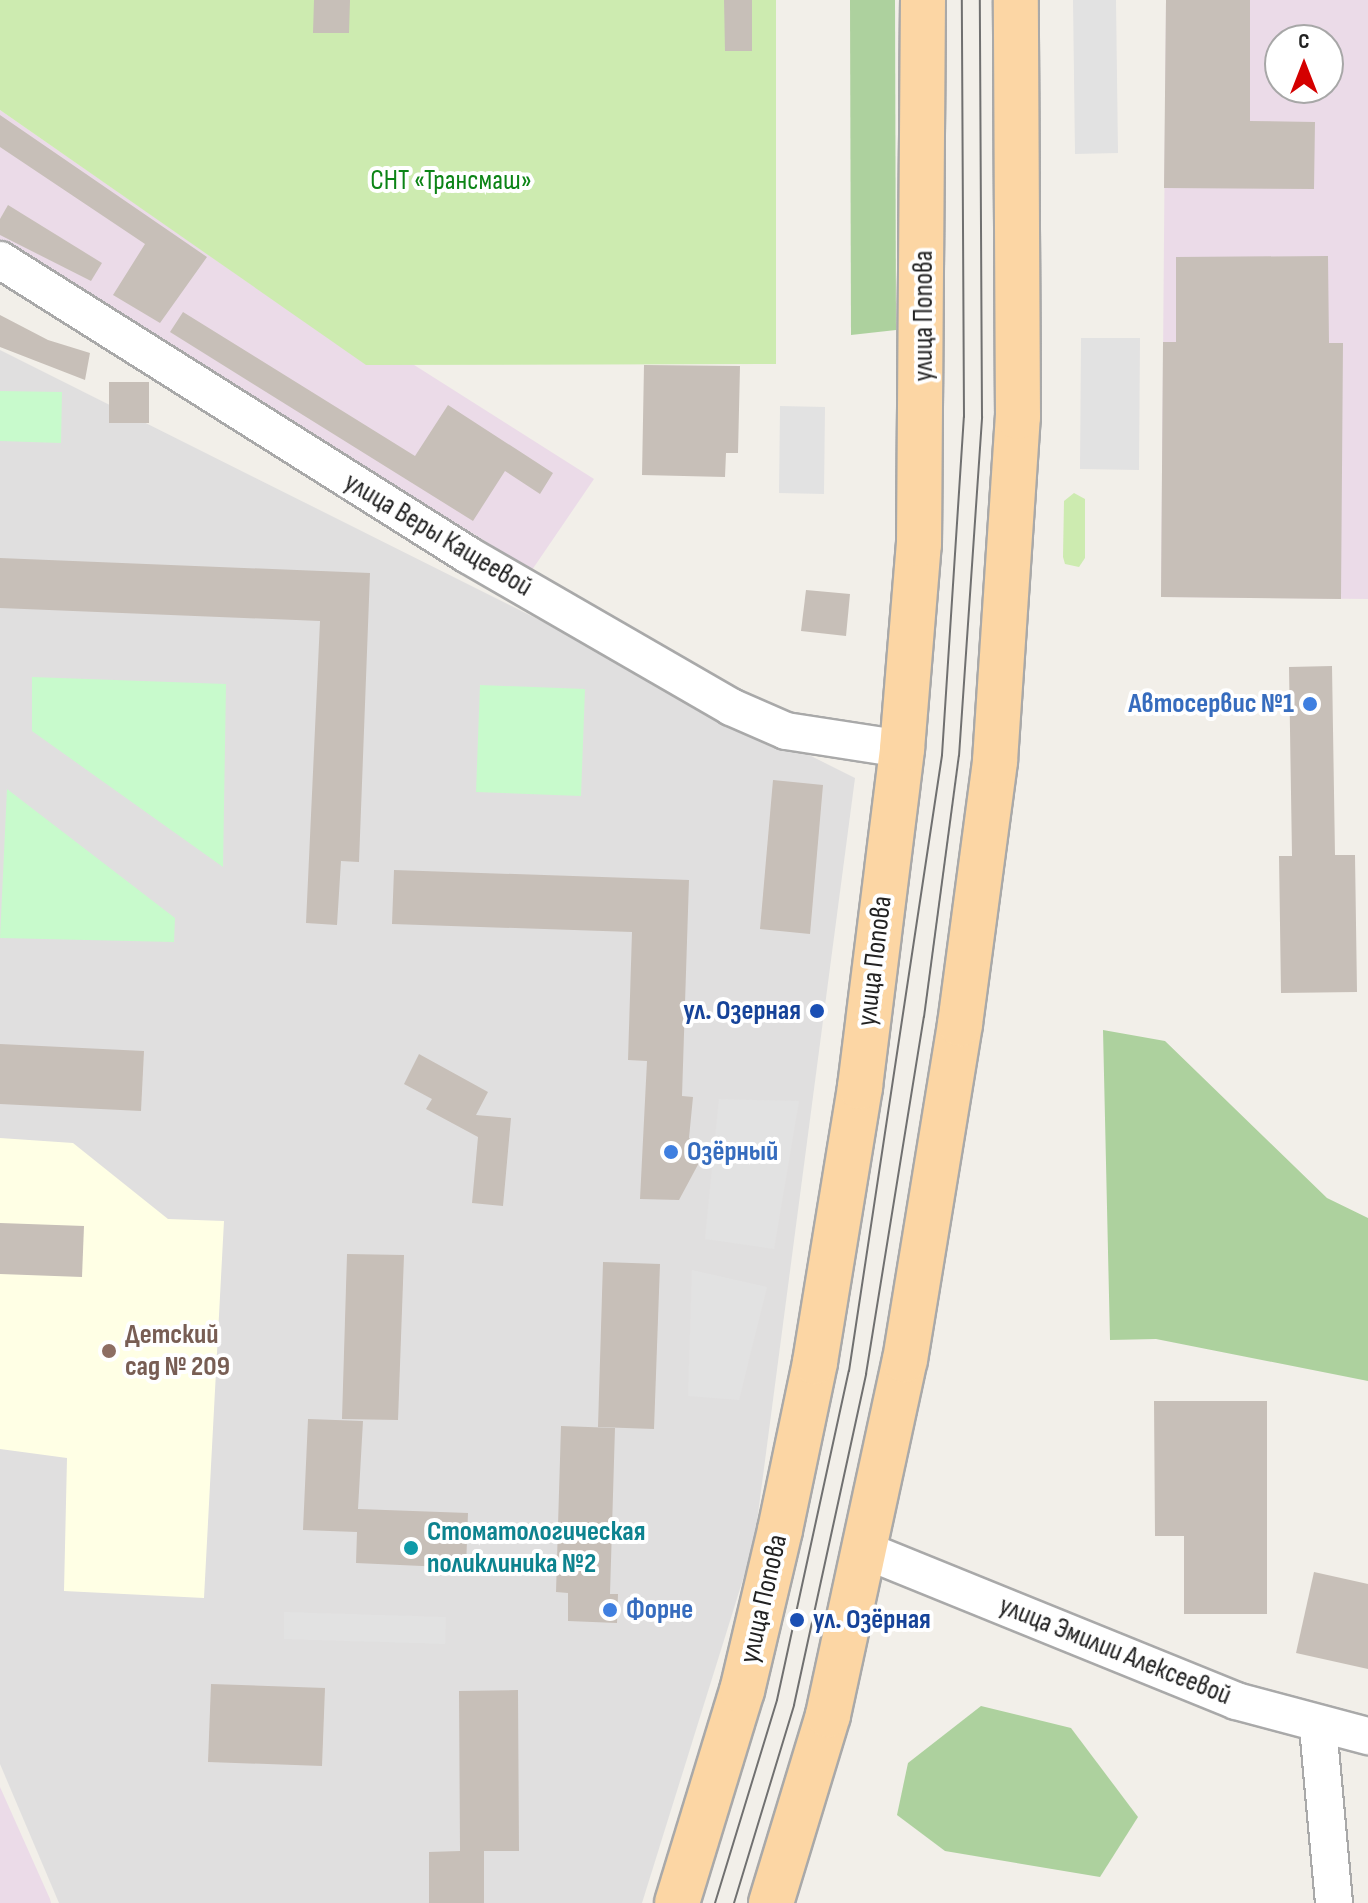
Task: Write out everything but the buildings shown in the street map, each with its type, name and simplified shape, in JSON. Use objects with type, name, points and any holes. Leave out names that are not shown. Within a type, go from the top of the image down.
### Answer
[{"type":"main road","name":"улица Попова","points":[[677,1903],[742,1691],[815,1362],[860,1087],[902,749],[923,407],[923,0]]},
{"type":"main road","points":[[771,1903],[828,1715],[867,1551],[923,1256],[995,761],[1018,417],[1016,0]]},
{"type":"street","name":"улица Веры Кащеевой","points":[[0,260],[468,555],[731,707],[786,731],[902,749]]},
{"type":"street","name":"улица Эмилии Алексеевой","points":[[867,1551],[1236,1701],[1318,1727],[1368,1736]]},
{"type":"street","points":[[1318,1727],[1334,1903]]},
{"type":"shaded area","points":[[1073,0],[1116,0],[1118,153],[1075,154]]},
{"type":"shaded area","points":[[1166,0],[1368,0],[1368,599],[1161,597]]},
{"type":"shaded area","points":[[0,110],[366,364],[411,363],[594,479],[532,570],[0,241]]},
{"type":"shaded area","points":[[1081,338],[1140,338],[1139,470],[1080,469]]},
{"type":"shaded area","points":[[0,350],[855,778],[754,1544],[642,1903],[59,1903],[0,1764]]},
{"type":"shaded area","points":[[780,406],[825,407],[824,494],[779,493]]},
{"type":"shaded area","points":[[719,1099],[799,1101],[774,1249],[705,1239]]},
{"type":"shaded area","name":"Детский сад № 209","points":[[0,1138],[73,1143],[168,1219],[224,1221],[204,1598],[64,1591],[67,1458],[0,1449]]},
{"type":"shaded area","points":[[692,1270],[767,1287],[739,1400],[688,1396]]},
{"type":"shaded area","points":[[284,1612],[446,1617],[445,1644],[284,1639]]},
{"type":"shaded area","points":[[0,1787],[50,1899],[51,1903],[0,1903]]},
{"type":"green space","name":"СНТ «Трансмаш»","points":[[0,0],[776,0],[776,364],[366,365],[0,110]]},
{"type":"green space","points":[[850,0],[895,0],[896,330],[851,335]]},
{"type":"green space","points":[[0,391],[62,392],[61,443],[0,441]]},
{"type":"green space","points":[[1074,493],[1085,499],[1085,558],[1079,567],[1065,564],[1063,557],[1064,501]]},
{"type":"green space","points":[[32,677],[226,684],[223,867],[32,731]]},
{"type":"green space","points":[[480,685],[585,689],[581,796],[476,792]]},
{"type":"green space","points":[[7,789],[175,918],[174,942],[0,938]]},
{"type":"green space","points":[[1103,1030],[1165,1041],[1327,1198],[1368,1218],[1368,1381],[1156,1339],[1110,1340]]},
{"type":"green space","points":[[981,1706],[1071,1728],[1138,1817],[1100,1877],[945,1851],[897,1815],[908,1763]]},
{"type":"tram line","points":[[715,1903],[777,1700],[849,1371],[942,755],[964,417],[962,0]]},
{"type":"tram line","points":[[734,1903],[794,1705],[866,1374],[924,1017],[959,756],[982,417],[980,0]]},
{"type":"place","name":"Автосервис №1","points":[[1310,704]]},
{"type":"place","name":"ул. Озерная","points":[[817,1011]]},
{"type":"place","name":"Озёрный","points":[[671,1152]]},
{"type":"place","name":"Детский сад № 209","points":[[109,1351]]},
{"type":"place","name":"Стоматологическая поликлиника №2","points":[[411,1548]]},
{"type":"place","name":"Форне","points":[[610,1610]]},
{"type":"place","name":"ул. Озёрная","points":[[797,1620]]}]
